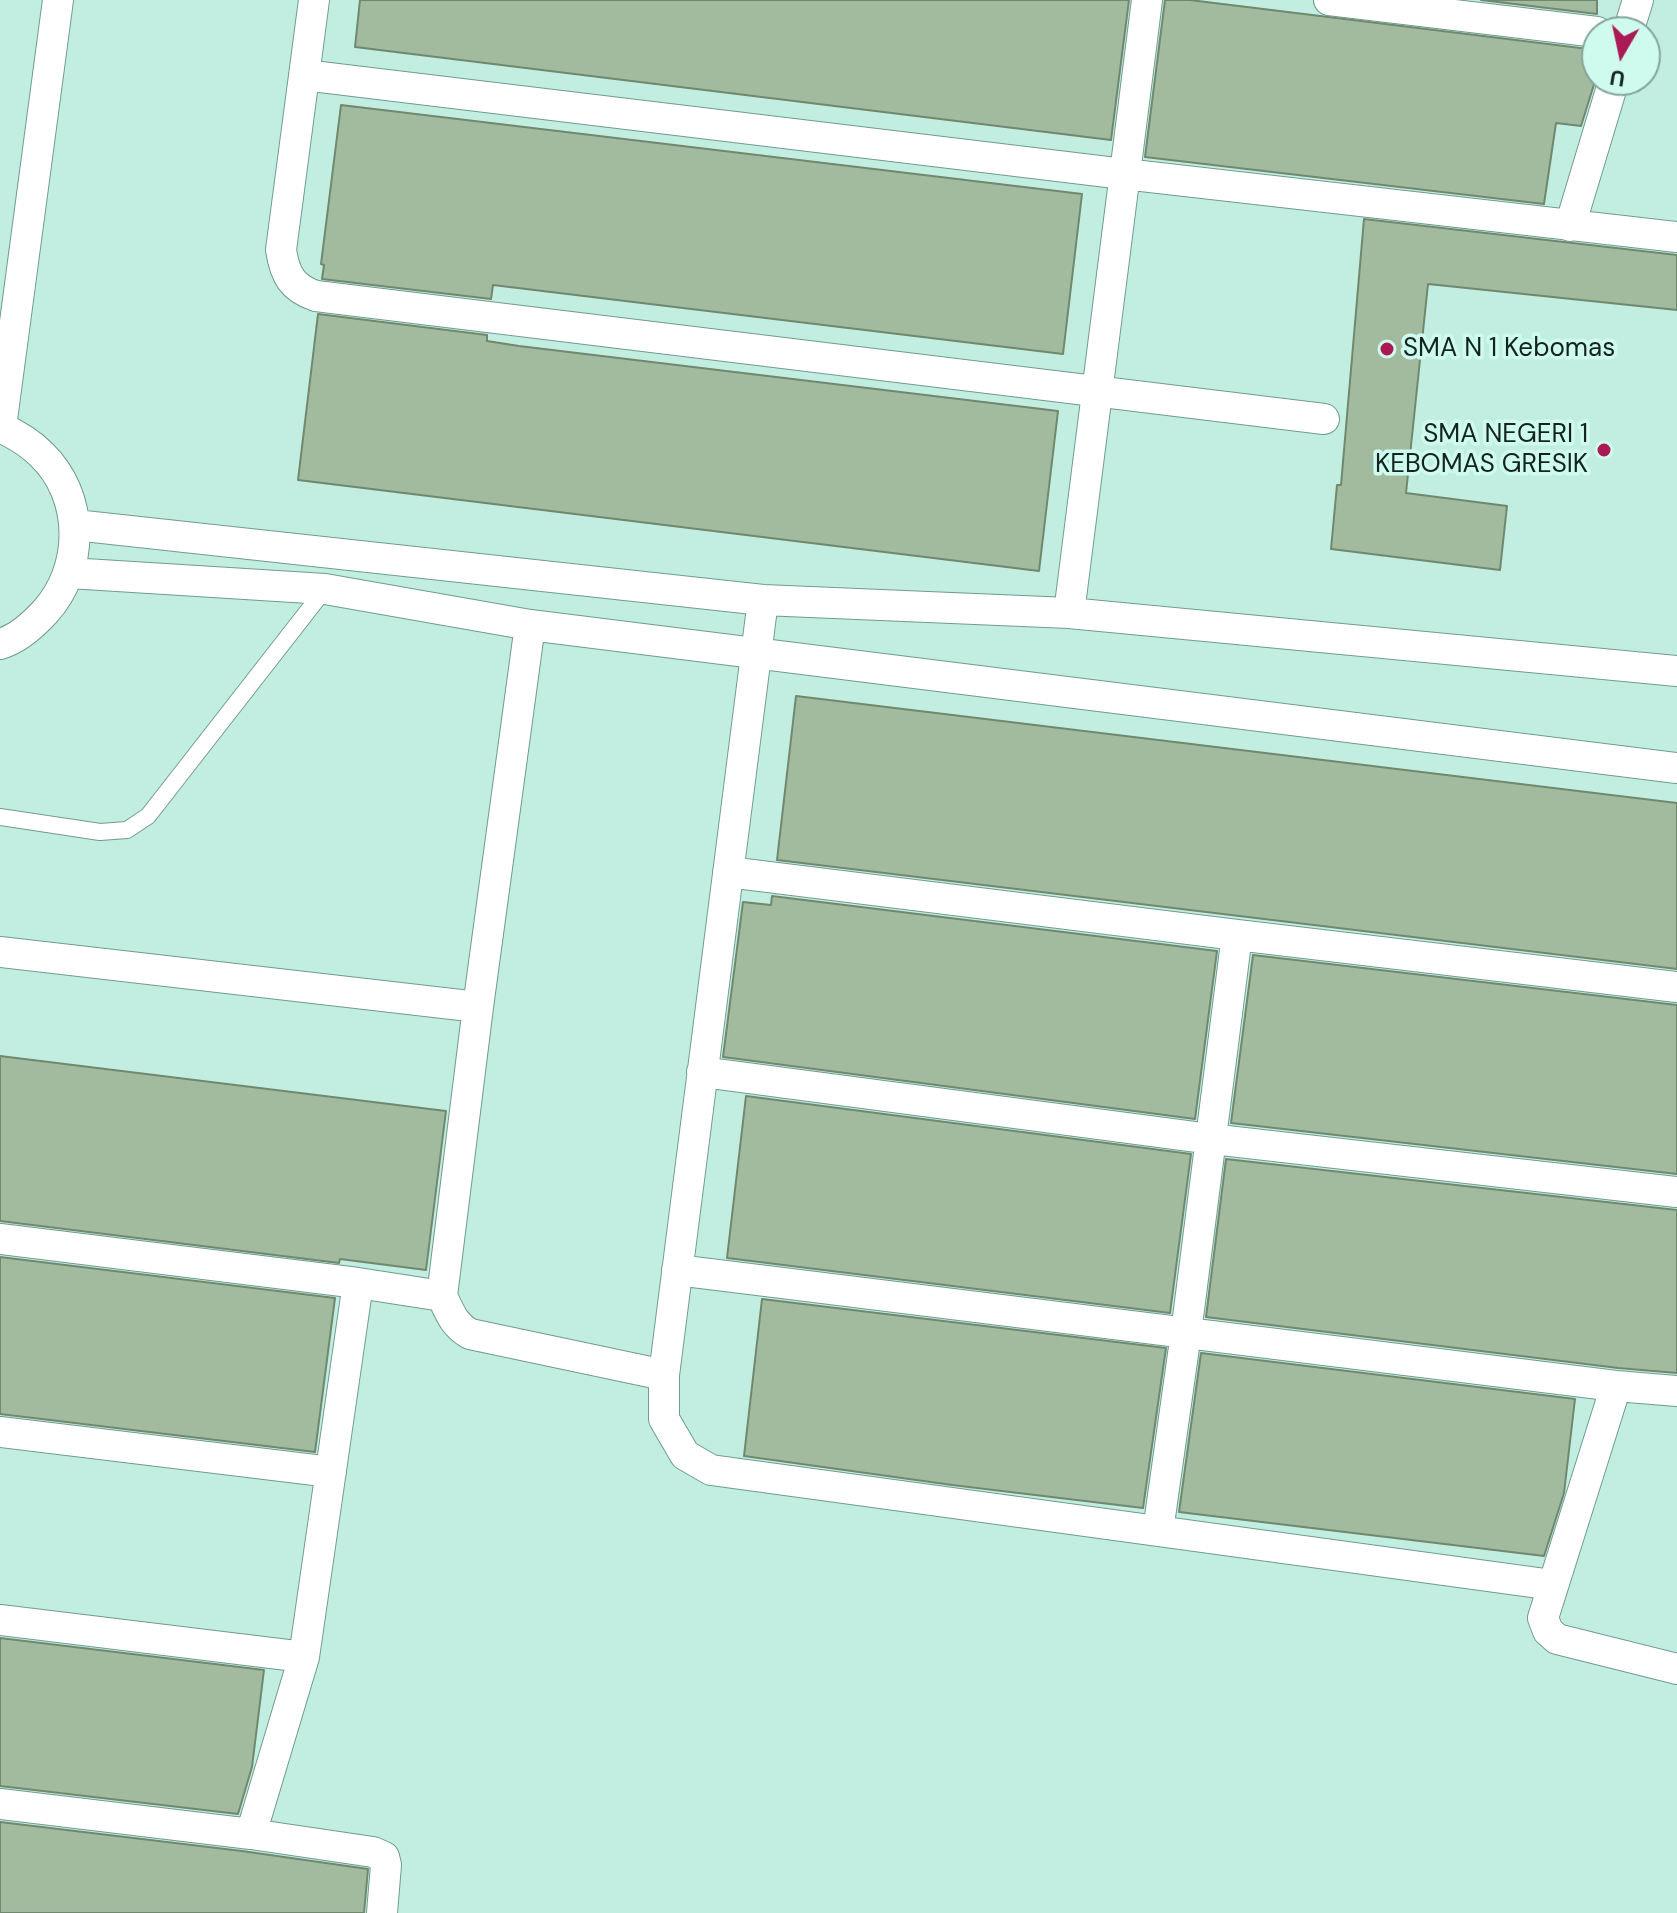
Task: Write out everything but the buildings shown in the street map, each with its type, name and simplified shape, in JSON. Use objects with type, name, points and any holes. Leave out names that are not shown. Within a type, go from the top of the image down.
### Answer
[{"type":"street","points":[[0,644],[34,625],[55,601],[69,573],[74,550],[75,525],[70,500],[59,477],[44,456],[24,439],[1,427],[58,0]]},
{"type":"street","points":[[314,0],[281,250],[284,265],[300,291],[316,296],[1324,419]]},
{"type":"street","points":[[1069,613],[1147,0]]},
{"type":"street","points":[[1329,0],[1581,30]]},
{"type":"street","points":[[304,75],[1677,237]]},
{"type":"street","points":[[1570,226],[1609,96]]},
{"type":"street","points":[[75,525],[763,600],[1069,613],[1677,671]]},
{"type":"street","points":[[69,573],[325,589],[530,625],[1677,768]]},
{"type":"street","points":[[763,600],[664,1375],[664,1419],[685,1455],[711,1470],[1553,1585]]},
{"type":"street","points":[[530,625],[442,1296],[453,1320],[470,1334],[664,1375]]},
{"type":"street","points":[[728,872],[1677,987]]},
{"type":"street","points":[[1158,1531],[1237,935]]},
{"type":"street","points":[[0,952],[478,1007]]},
{"type":"street","points":[[702,1072],[1211,1139],[1677,1192]]},
{"type":"street","points":[[0,1239],[442,1296]]},
{"type":"street","points":[[677,1270],[1677,1391]]},
{"type":"street","points":[[251,1834],[304,1657],[358,1283]]},
{"type":"street","points":[[1616,1386],[1543,1618],[1548,1631],[1557,1639],[1677,1669]]},
{"type":"street","points":[[0,1432],[331,1472]]},
{"type":"street","points":[[0,1620],[304,1657]]},
{"type":"street","points":[[0,1804],[373,1852],[384,1857],[386,1865],[382,1913]]},
{"type":"lane","points":[[0,817],[100,832],[127,830],[148,816],[325,589]]},
{"type":"place","name":"SMA N 1 Kebomas","points":[[1387,349]]},
{"type":"place","name":"SMA NEGERI 1 KEBOMAS GRESIK","points":[[1604,450]]}]
